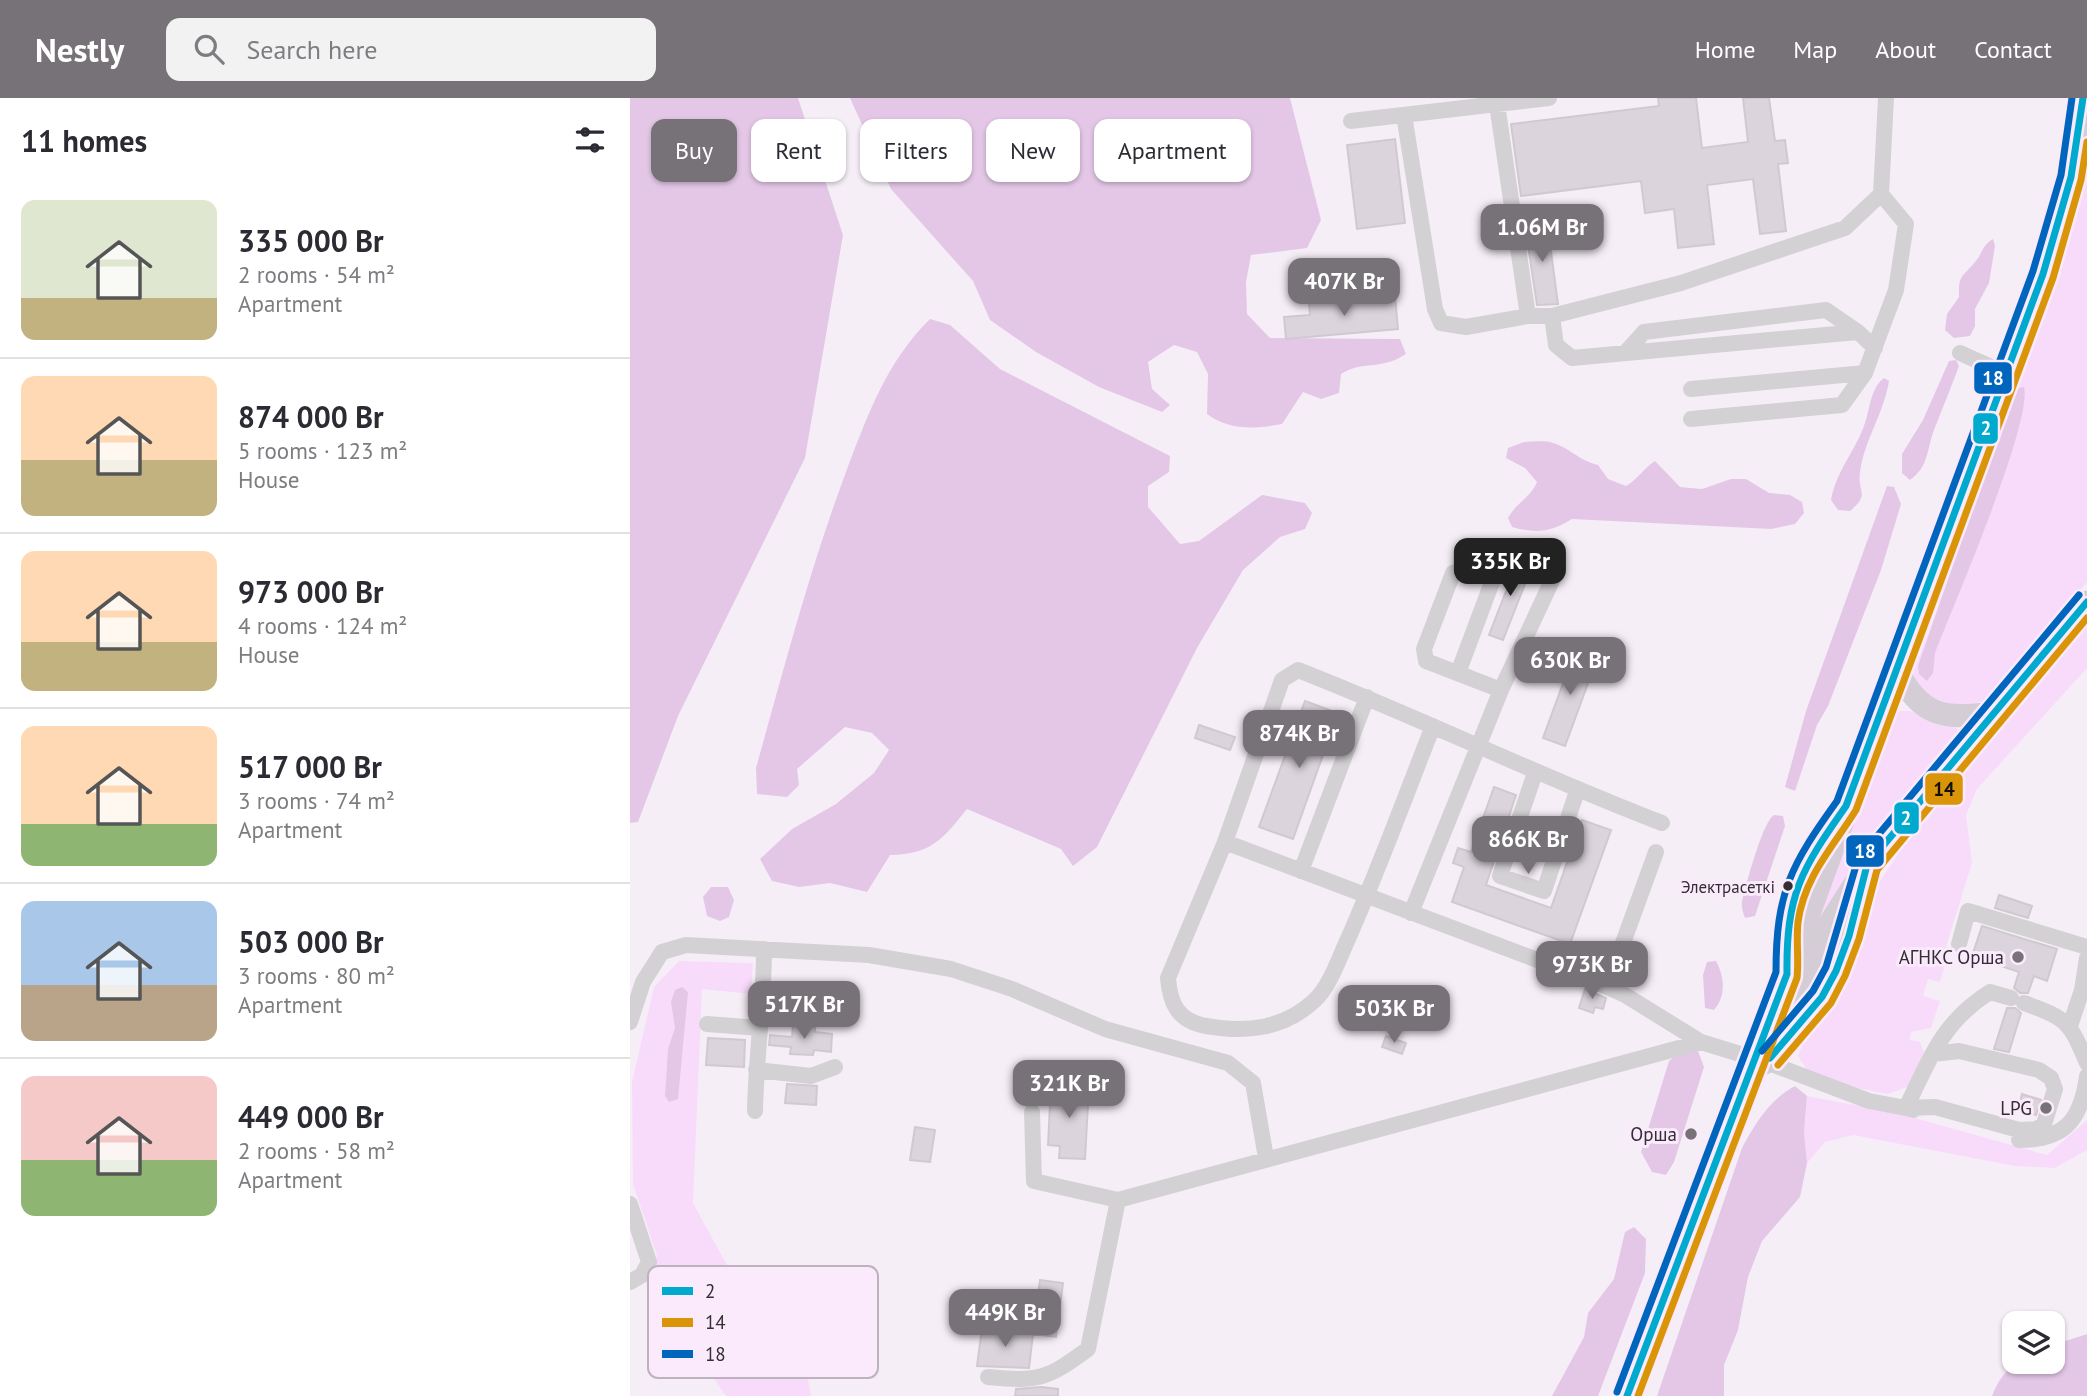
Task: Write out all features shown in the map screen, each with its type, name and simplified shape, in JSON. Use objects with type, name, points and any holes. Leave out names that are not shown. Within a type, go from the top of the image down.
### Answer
[{"type":"highway","points":[[1780,1015],[1787,974],[1846,806],[2043,274],[2071,177],[2083,98]]},
{"type":"highway","points":[[1780,1015],[1821,937],[1867,865],[1991,713],[2087,602]]},
{"type":"highway","points":[[1897,670],[1907,690],[1927,708],[1955,719],[1991,713]]},
{"type":"main road","points":[[1627,1396],[1780,1015]]},
{"type":"main road","points":[[1635,1396],[1760,1060]]},
{"type":"street","points":[[1351,121],[1549,98]]},
{"type":"street","points":[[1691,419],[1842,405],[1865,373],[1896,290],[1906,224],[1881,194],[1886,98]]},
{"type":"street","points":[[1497,104],[1528,316]]},
{"type":"street","points":[[1404,115],[1435,309],[1441,323],[1466,327],[1528,316],[1552,316],[1681,283],[1845,228],[1881,194]]},
{"type":"street","points":[[1625,353],[1644,332],[1826,310],[1858,332],[1875,348]]},
{"type":"street","points":[[1552,316],[1556,345],[1572,358],[1858,332]]},
{"type":"street","points":[[1959,353],[2007,374]]},
{"type":"street","points":[[1691,389],[1865,373]]},
{"type":"street","points":[[1458,673],[1494,577],[1469,568],[1453,573],[1424,649],[1426,661],[1502,690]]},
{"type":"street","points":[[1411,913],[1502,690],[1556,572]]},
{"type":"street","points":[[1433,726],[1367,896],[1336,966],[1317,998],[1293,1017],[1266,1028],[1226,1029],[1193,1023],[1175,1012],[1168,978],[1225,842],[1282,680],[1298,670],[1367,697],[1479,746],[1577,791],[1662,823]]},
{"type":"street","points":[[1301,871],[1367,697]]},
{"type":"street","points":[[1535,773],[1500,876],[1544,891],[1577,791]]},
{"type":"street","points":[[1225,842],[1607,987],[1701,1042],[1760,1060],[1869,1101],[1906,1108],[1995,1135],[2042,1140],[2064,1130],[2076,1117],[2087,1076]]},
{"type":"street","points":[[1607,987],[1656,852]]},
{"type":"street","points":[[1760,1060],[1822,997],[1836,971],[1849,936],[1867,865]]},
{"type":"street","points":[[1959,944],[1968,911],[2087,947]]},
{"type":"street","points":[[630,1022],[643,982],[662,952],[685,945],[869,955],[951,969],[1012,989],[1105,1029],[1228,1063],[1253,1083],[1266,1158]]},
{"type":"street","points":[[755,1111],[755,1070],[764,949]]},
{"type":"street","points":[[2070,1026],[2082,990],[2087,958]]},
{"type":"street","points":[[1906,1108],[1933,1054],[1965,1007],[1990,992],[2059,1016],[2070,1026],[2087,1063]]},
{"type":"street","points":[[707,1024],[760,1028]]},
{"type":"street","points":[[1032,1112],[1034,1181],[1118,1200],[1701,1042]]},
{"type":"street","points":[[1906,1108],[1935,1107],[2019,1130],[2037,1129],[2046,1118],[2054,1090],[2051,1078],[2039,1070],[1959,1051],[1933,1054]]},
{"type":"street","points":[[755,1070],[811,1076],[835,1067]]},
{"type":"street","points":[[988,1377],[1020,1380],[1054,1374],[1088,1349],[1118,1200]]},
{"type":"street","points":[[630,1204],[649,1262],[642,1275],[630,1282]]},
{"type":"shaded area","points":[[630,98],[798,98],[805,119],[751,119],[751,182],[826,182],[843,235],[805,458],[678,716],[638,822],[630,823]]},
{"type":"shaded area","points":[[850,98],[1290,98],[1321,220],[1307,248],[1251,255],[1246,282],[1247,314],[1270,338],[1400,339],[1406,354],[1388,362],[1357,367],[1341,374],[1339,393],[1321,399],[1303,392],[1282,424],[1263,427],[1234,426],[1207,414],[1208,374],[1197,352],[1174,345],[1148,362],[1152,389],[1170,405],[1162,412],[1099,387],[1036,352],[990,320],[973,281],[891,189],[888,182],[972,182],[972,119],[860,120]]},
{"type":"shaded area","points":[[2087,145],[2087,582],[2004,684],[1983,701],[1963,710],[1924,700],[1912,675],[2059,274],[2079,196]]},
{"type":"shaded area","points":[[1993,239],[1995,246],[1989,283],[1975,309],[1975,326],[1970,336],[1954,338],[1945,330],[1947,314],[1959,297],[1960,280]]},
{"type":"shaded area","points":[[930,319],[950,325],[1000,369],[1170,456],[1169,472],[1148,486],[1148,507],[1180,544],[1199,541],[1262,495],[1305,503],[1312,513],[1305,529],[1280,537],[1243,570],[1197,648],[1097,847],[1073,866],[1061,849],[967,809],[935,843],[916,852],[890,855],[867,892],[830,883],[799,887],[772,881],[760,859],[792,829],[836,804],[874,773],[889,750],[872,733],[845,727],[797,769],[799,785],[787,797],[757,794],[756,768],[809,581],[846,472],[870,410],[890,371],[915,335]]},
{"type":"shaded area","points":[[1956,360],[1959,366],[1924,463],[1910,480],[1902,473],[1902,454],[1923,420],[1949,361]]},
{"type":"shaded area","points":[[1884,378],[1889,381],[1886,393],[1862,461],[1862,496],[1850,511],[1838,510],[1831,500],[1834,489],[1861,433],[1874,392]]},
{"type":"shaded area","points":[[2024,387],[2023,407],[2004,475],[1935,653],[1933,673],[1927,681],[1919,674],[1918,666],[2010,399],[2015,389]]},
{"type":"shaded area","points":[[1524,442],[1559,445],[1598,465],[1608,479],[1626,486],[1655,461],[1680,487],[1702,489],[1731,479],[1746,479],[1769,493],[1790,495],[1802,502],[1804,513],[1795,524],[1771,529],[1572,519],[1558,527],[1544,530],[1512,527],[1508,518],[1537,482],[1525,468],[1506,458],[1508,448]]},
{"type":"shaded area","points":[[1887,486],[1894,487],[1901,504],[1881,570],[1828,706],[1817,725],[1795,791],[1785,787],[1806,711]]},
{"type":"shaded area","points":[[2087,622],[2087,668],[1977,789],[1966,815],[1972,863],[1946,947],[1950,949],[1940,982],[1928,979],[1923,996],[1940,1001],[1931,1028],[1911,1032],[1910,1040],[1920,1042],[1924,1053],[1912,1085],[1888,1094],[1836,1084],[1809,1073],[1798,1056],[1810,1027],[1839,995],[1856,950],[1871,894],[1901,850]]},
{"type":"shaded area","points":[[1900,711],[1910,711],[1955,725],[1960,737],[1810,934],[1890,718]]},
{"type":"shaded area","points":[[1774,815],[1783,816],[1785,826],[1755,916],[1745,918],[1742,904],[1751,869],[1764,830]]},
{"type":"shaded area","points":[[711,887],[728,887],[734,900],[729,917],[720,921],[707,916],[703,897]]},
{"type":"shaded area","points":[[679,961],[753,963],[751,994],[702,989],[693,1203],[728,1266],[655,1266],[657,1256],[633,1184],[632,1082],[654,987]]},
{"type":"shaded area","points":[[1716,961],[1723,986],[1721,999],[1714,1010],[1705,1008],[1703,975],[1707,962]]},
{"type":"shaded area","points":[[682,987],[688,992],[678,1099],[669,1102],[665,1096],[668,1049],[675,1028],[671,1002],[675,990]]},
{"type":"shaded area","points":[[1684,1049],[1698,1051],[1704,1067],[1674,1162],[1666,1175],[1652,1172],[1641,1152],[1669,1061]]},
{"type":"shaded area","points":[[1795,1086],[1807,1096],[1804,1132],[1807,1163],[1800,1197],[1762,1241],[1748,1277],[1738,1330],[1724,1365],[1724,1396],[1657,1396],[1742,1148],[1771,1105]]},
{"type":"shaded area","points":[[1807,1096],[1897,1113],[2047,1155],[2087,1120],[2087,1150],[2055,1168],[2015,1166],[1853,1135],[1825,1142],[1807,1163],[1804,1132]]},
{"type":"shaded area","points":[[1634,1227],[1646,1239],[1645,1273],[1598,1396],[1552,1396],[1584,1337],[1588,1313],[1614,1279],[1625,1232]]},
{"type":"shaded area","points":[[2087,1334],[2087,1396],[1992,1396],[2005,1374],[2065,1374],[2065,1341]]},
{"type":"shaded area","points":[[713,1378],[808,1378],[811,1396],[726,1396]]},
{"type":"building","points":[[1658,98],[1696,98],[1702,148],[1748,142],[1743,98],[1769,98],[1775,141],[1785,140],[1788,163],[1778,164],[1786,231],[1760,234],[1753,179],[1707,185],[1714,244],[1678,248],[1674,209],[1645,213],[1641,181],[1521,196],[1511,124],[1659,106]]},
{"type":"building","points":[[1395,139],[1405,223],[1357,229],[1347,145]]},
{"type":"building","points":[[1547,222],[1558,304],[1537,305],[1525,225]]},
{"type":"building","points":[[1395,296],[1398,329],[1286,339],[1284,317],[1310,315],[1309,303]]},
{"type":"building","points":[[1512,554],[1525,559],[1519,576],[1527,579],[1503,640],[1489,635],[1512,576],[1505,574]]},
{"type":"building","points":[[1576,648],[1598,656],[1565,746],[1543,738]]},
{"type":"building","points":[[1305,701],[1338,713],[1293,839],[1259,827]]},
{"type":"building","points":[[1199,725],[1235,737],[1230,750],[1195,738]]},
{"type":"building","points":[[1494,787],[1516,795],[1486,885],[1551,908],[1582,820],[1611,830],[1570,944],[1452,902],[1464,867],[1453,863],[1458,848],[1471,852]]},
{"type":"building","points":[[1999,895],[2032,906],[2028,918],[1995,908]]},
{"type":"building","points":[[1982,926],[2057,949],[2047,981],[2034,976],[2028,993],[2020,993],[2014,988],[2019,972],[1972,956]]},
{"type":"building","points":[[1585,989],[1606,998],[1603,1009],[1595,1007],[1593,1013],[1579,1008]]},
{"type":"building","points":[[2007,1008],[2015,1008],[2021,1013],[2009,1052],[1994,1049]]},
{"type":"building","points":[[793,1026],[815,1027],[815,1032],[832,1034],[831,1052],[814,1050],[813,1055],[790,1054],[791,1047],[769,1045],[770,1035],[792,1037]]},
{"type":"building","points":[[1386,1036],[1406,1043],[1402,1054],[1382,1047]]},
{"type":"building","points":[[708,1038],[745,1040],[744,1067],[706,1065]]},
{"type":"building","points":[[787,1084],[817,1086],[816,1105],[785,1103]]},
{"type":"building","points":[[1051,1084],[1089,1086],[1085,1159],[1059,1158],[1060,1146],[1048,1145]]},
{"type":"building","points":[[2022,1094],[2041,1100],[2036,1115],[2018,1109]]},
{"type":"building","points":[[915,1127],[935,1130],[930,1162],[910,1160]]},
{"type":"building","points":[[1040,1280],[1063,1283],[1056,1337],[1033,1334]]},
{"type":"building","points":[[982,1328],[1033,1334],[1029,1368],[977,1366]]},
{"type":"building","points":[[1016,1389],[1058,1389],[1058,1396],[1015,1396]]},
{"type":"transit line","name":"18","points":[[1617,1392],[1776,972],[1779,921],[1789,880],[1808,843],[1837,801],[2033,271],[2061,175],[2072,98]]},
{"type":"transit line","name":"2","points":[[1627,1396],[1787,974],[1789,923],[1799,884],[1807,866],[1846,806],[2043,274],[2071,177],[2083,98]]},
{"type":"transit line","name":"14","points":[[1638,1396],[1797,978],[1798,922],[1806,891],[1856,810],[2053,278],[2081,180],[2087,142]]},
{"type":"transit line","name":"18","points":[[1762,1051],[1813,991],[1826,967],[1858,859],[2079,595]]},
{"type":"transit line","name":"2","points":[[1770,1058],[1822,997],[1836,971],[1849,936],[1867,865],[2087,602]]},
{"type":"transit line","name":"14","points":[[1778,1065],[1831,1003],[1845,976],[1859,939],[1877,870],[2087,618]]},
{"type":"place","name":"Электрасеткі","points":[[1788,886]]},
{"type":"place","name":"АГНКС Орша","points":[[2018,957]]},
{"type":"place","name":"LPG","points":[[2046,1108]]},
{"type":"place","name":"Орша","points":[[1691,1134]]}]
